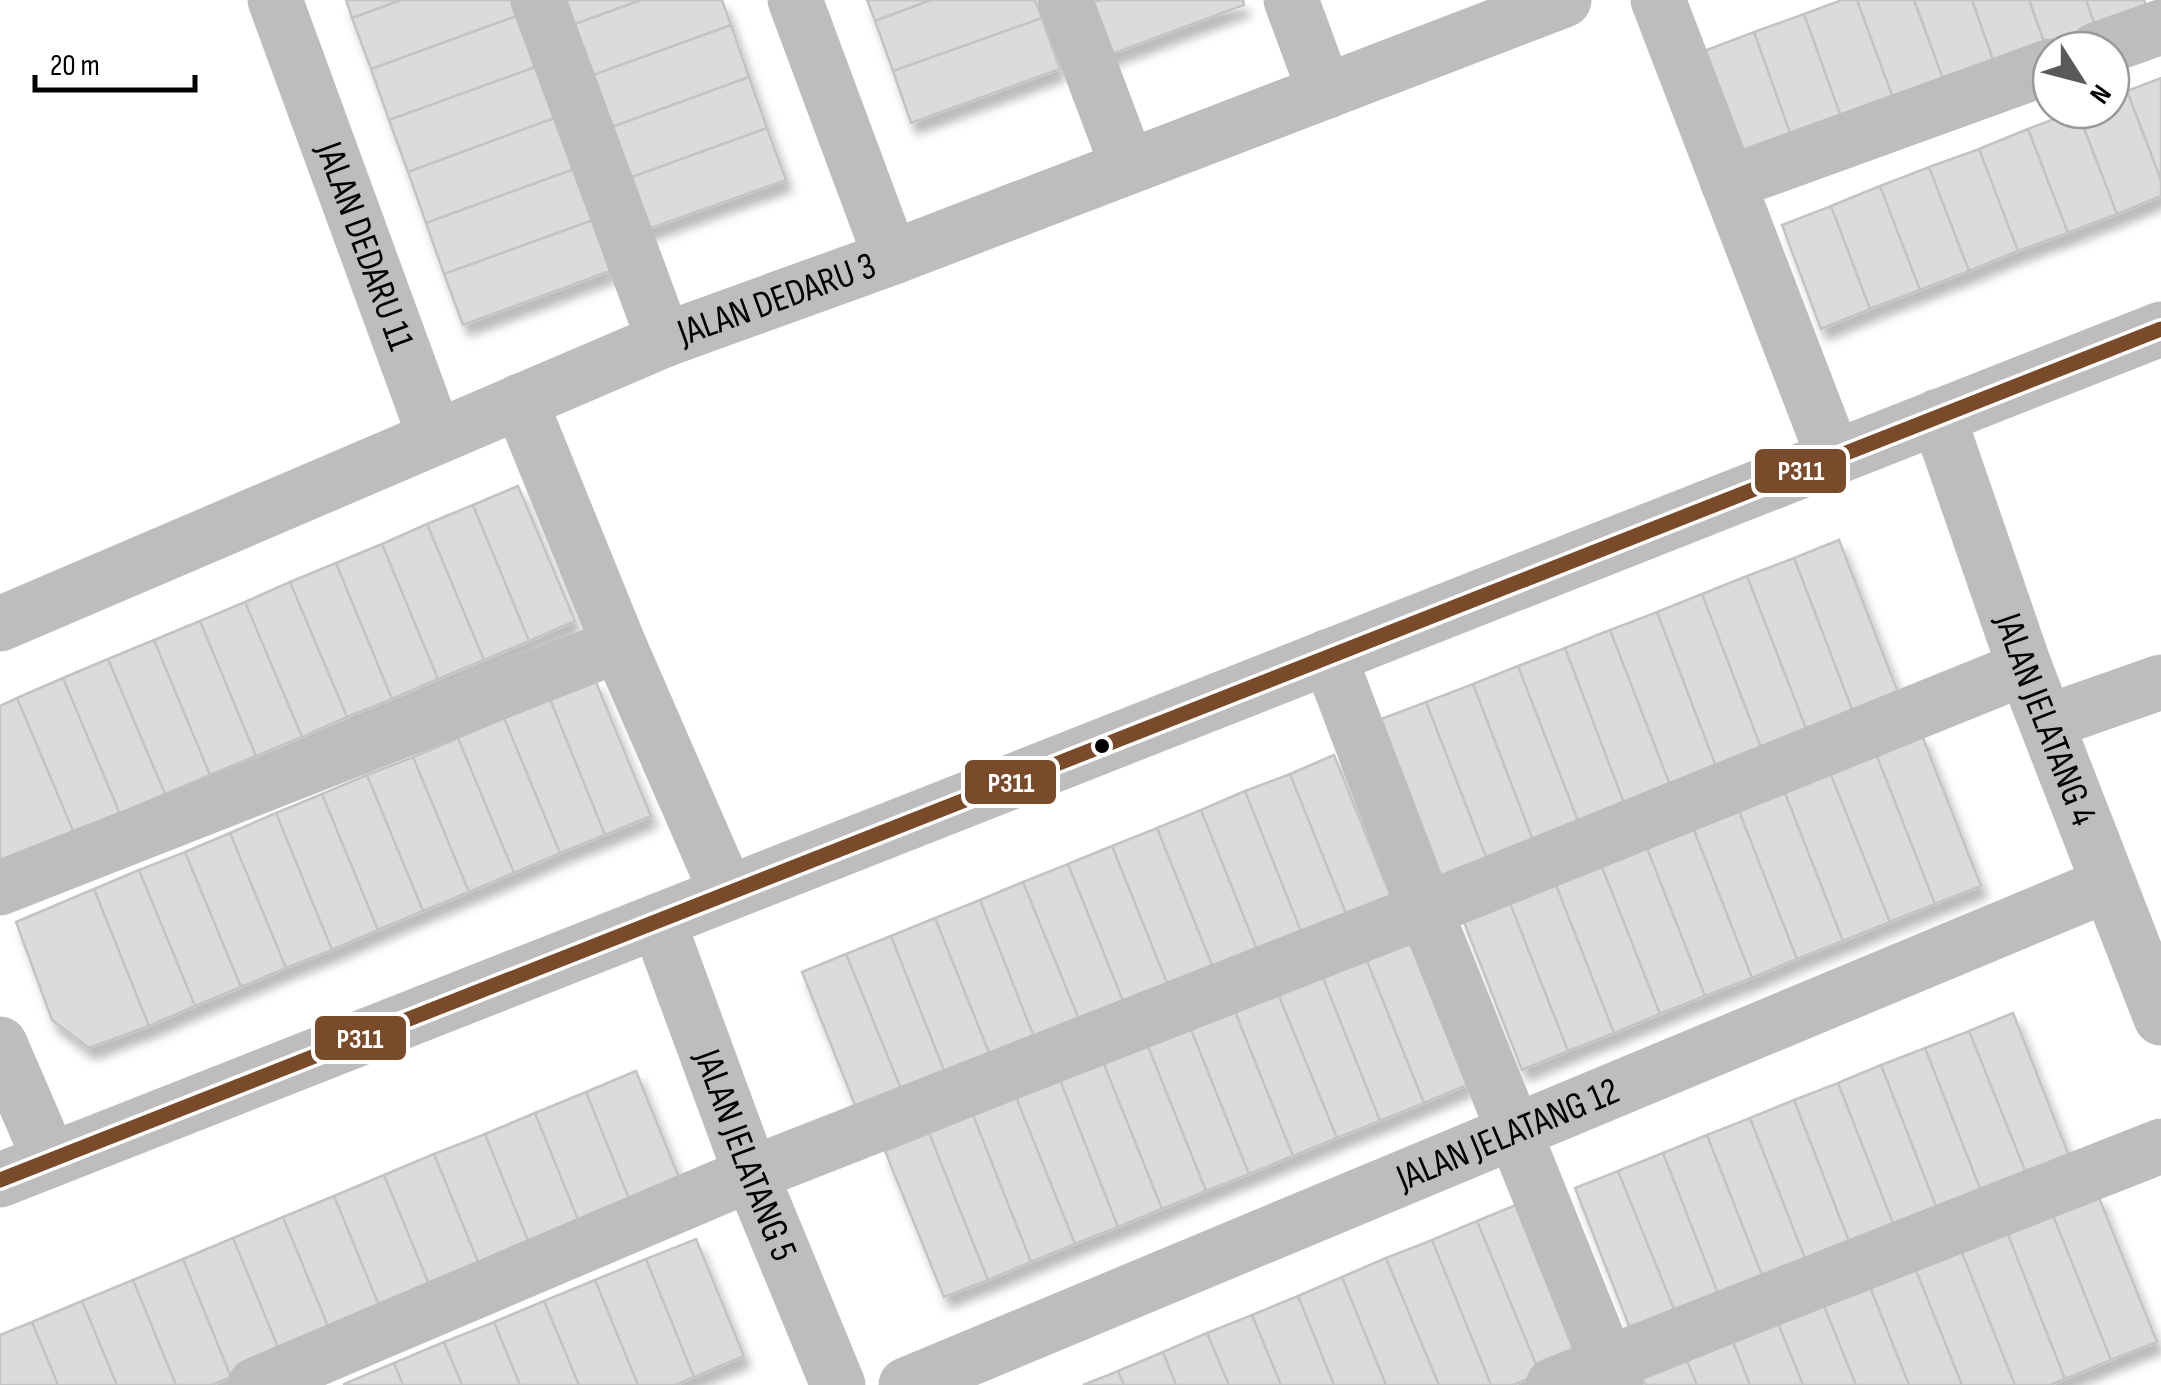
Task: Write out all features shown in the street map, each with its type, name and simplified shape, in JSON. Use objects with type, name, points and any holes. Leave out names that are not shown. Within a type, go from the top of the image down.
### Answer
[{"type":"street","name":"JALAN DEDARU 11","points":[[275,0],[435,437]]},
{"type":"street","points":[[538,0],[664,340]]},
{"type":"street","points":[[794,0],[892,258]]},
{"type":"street","points":[[1065,0],[1128,167]]},
{"type":"street","points":[[1291,0],[1325,92]]},
{"type":"street","points":[[1658,0],[1834,458]]},
{"type":"street","name":"JALAN DEDARU 3","points":[[0,624],[664,340],[892,258],[1559,1]]},
{"type":"street","points":[[2131,37],[2161,26]]},
{"type":"street","points":[[1728,183],[2031,73]]},
{"type":"street","points":[[0,1180],[2161,328]]},
{"type":"street","points":[[520,401],[619,646],[727,893]]},
{"type":"street","name":"JALAN JELATANG 4","points":[[1938,416],[2046,722],[2161,1018]]},
{"type":"street","points":[[0,888],[619,646]]},
{"type":"street","points":[[1329,656],[1425,910],[1612,1374]]},
{"type":"street","points":[[255,1385],[751,1174],[1425,910],[2026,668]]},
{"type":"street","points":[[2046,722],[2161,682]]},
{"type":"street","name":"JALAN JELATANG 12","points":[[906,1385],[2110,884]]},
{"type":"street","name":"JALAN JELATANG 5","points":[[658,921],[751,1174],[838,1385]]},
{"type":"street","points":[[0,1044],[50,1160]]},
{"type":"street","points":[[1553,1385],[1612,1374],[2161,1146]]},
{"type":"building","points":[[346,0],[401,0],[352,18]]},
{"type":"building","points":[[401,0],[514,0],[519,15],[371,69],[352,18]]},
{"type":"building","points":[[554,0],[641,0],[564,28]]},
{"type":"building","points":[[641,0],[722,0],[731,25],[582,79],[564,28]]},
{"type":"building","points":[[867,0],[931,0],[875,21]]},
{"type":"building","points":[[931,0],[1035,0],[1042,18],[893,71],[875,21]]},
{"type":"building","points":[[1100,0],[1243,0],[1244,5],[1096,60],[1077,8]]},
{"type":"building","points":[[1842,0],[1857,0],[1896,106],[1844,125],[1804,14]]},
{"type":"building","points":[[1857,0],[1914,0],[1946,87],[1896,106]]},
{"type":"building","points":[[1914,0],[1972,0],[1996,68],[1946,87]]},
{"type":"building","points":[[1972,0],[2029,0],[2040,30],[2031,30],[2031,56],[1996,68]]},
{"type":"building","points":[[2029,0],[2086,0],[2097,30],[2040,30]]},
{"type":"building","points":[[2086,0],[2144,0],[2148,12],[2097,30]]},
{"type":"building","points":[[1804,14],[1844,125],[1794,144],[1754,32]]},
{"type":"building","points":[[519,15],[538,66],[389,120],[371,69]]},
{"type":"building","points":[[1042,18],[1060,69],[911,123],[893,71]]},
{"type":"building","points":[[731,25],[749,77],[601,131],[582,79]]},
{"type":"building","points":[[1754,32],[1794,144],[1744,162],[1704,51]]},
{"type":"building","points":[[538,66],[557,117],[408,172],[389,120]]},
{"type":"building","points":[[749,77],[767,128],[618,182],[601,131]]},
{"type":"building","points":[[2161,78],[2161,180],[2131,101],[2131,89]]},
{"type":"building","points":[[2131,101],[2161,180],[2161,196],[2117,214],[2085,130],[2131,130]]},
{"type":"building","points":[[557,117],[574,169],[426,223],[408,172]]},
{"type":"building","points":[[767,128],[786,180],[637,233],[618,182]]},
{"type":"building","points":[[2028,129],[2085,130],[2117,214],[2068,233]]},
{"type":"building","points":[[2028,129],[2068,233],[2018,251],[1979,149]]},
{"type":"building","points":[[1979,149],[2018,251],[1969,271],[1929,167]]},
{"type":"building","points":[[1929,167],[1969,271],[1920,290],[1880,186]]},
{"type":"building","points":[[574,169],[593,220],[444,274],[426,223]]},
{"type":"building","points":[[1880,186],[1920,290],[1870,309],[1831,206]]},
{"type":"building","points":[[1831,206],[1870,309],[1821,329],[1782,225]]},
{"type":"building","points":[[593,220],[610,271],[463,325],[444,274]]},
{"type":"building","points":[[518,486],[575,621],[529,641],[473,505]]},
{"type":"building","points":[[473,505],[529,641],[484,660],[427,524]]},
{"type":"building","points":[[427,524],[484,660],[438,679],[382,544]]},
{"type":"building","points":[[1839,540],[1901,700],[1855,717],[1794,558]]},
{"type":"building","points":[[382,544],[438,679],[392,699],[336,563]]},
{"type":"building","points":[[1794,558],[1855,717],[1809,736],[1747,576]]},
{"type":"building","points":[[336,563],[392,699],[347,717],[290,582]]},
{"type":"building","points":[[1747,576],[1809,736],[1763,753],[1702,594]]},
{"type":"building","points":[[290,582],[347,717],[302,737],[245,602]]},
{"type":"building","points":[[1702,594],[1763,753],[1718,772],[1657,612]]},
{"type":"building","points":[[245,602],[302,737],[256,756],[200,621]]},
{"type":"building","points":[[1657,612],[1718,772],[1672,790],[1610,630]]},
{"type":"building","points":[[200,621],[256,756],[210,775],[154,640]]},
{"type":"building","points":[[1610,630],[1672,790],[1626,808],[1565,648]]},
{"type":"building","points":[[154,640],[210,775],[165,794],[108,659]]},
{"type":"building","points":[[1565,648],[1626,808],[1580,826],[1518,666]]},
{"type":"building","points":[[108,659],[165,794],[120,814],[63,678]]},
{"type":"building","points":[[1518,666],[1580,826],[1534,843],[1473,684]]},
{"type":"building","points":[[63,678],[120,814],[74,833],[17,698]]},
{"type":"building","points":[[595,680],[651,816],[605,835],[550,699]]},
{"type":"building","points":[[1473,684],[1534,843],[1488,862],[1426,702]]},
{"type":"building","points":[[17,698],[74,833],[0,864],[0,706]]},
{"type":"building","points":[[550,699],[605,835],[560,853],[504,718]]},
{"type":"building","points":[[1426,702],[1488,862],[1443,880],[1381,719]]},
{"type":"building","points":[[504,718],[560,853],[514,873],[458,738]]},
{"type":"building","points":[[1921,733],[1981,886],[1935,904],[1875,751]]},
{"type":"building","points":[[458,738],[514,873],[469,892],[413,757]]},
{"type":"building","points":[[1875,751],[1935,904],[1890,922],[1829,770]]},
{"type":"building","points":[[1334,755],[1393,902],[1349,921],[1290,774]]},
{"type":"building","points":[[413,757],[469,892],[423,911],[367,775]]},
{"type":"building","points":[[1829,770],[1890,922],[1843,941],[1783,788]]},
{"type":"building","points":[[1290,774],[1349,921],[1304,939],[1245,791]]},
{"type":"building","points":[[367,775],[423,911],[378,930],[322,794]]},
{"type":"building","points":[[1783,788],[1843,941],[1797,959],[1737,806]]},
{"type":"building","points":[[1245,791],[1304,939],[1260,957],[1201,810]]},
{"type":"building","points":[[322,794],[378,930],[332,950],[276,813]]},
{"type":"building","points":[[1737,806],[1797,959],[1752,978],[1692,825]]},
{"type":"building","points":[[1201,810],[1260,957],[1216,975],[1157,828]]},
{"type":"building","points":[[276,813],[332,950],[286,968],[230,833]]},
{"type":"building","points":[[1692,825],[1752,978],[1705,996],[1645,843]]},
{"type":"building","points":[[1157,828],[1216,975],[1171,993],[1112,846]]},
{"type":"building","points":[[230,833],[286,968],[241,987],[185,852]]},
{"type":"building","points":[[1645,843],[1705,996],[1660,1014],[1600,862]]},
{"type":"building","points":[[1112,846],[1171,993],[1127,1011],[1068,864]]},
{"type":"building","points":[[185,852],[241,987],[195,1006],[139,870]]},
{"type":"building","points":[[1600,862],[1660,1014],[1614,1033],[1554,880]]},
{"type":"building","points":[[1068,864],[1127,1011],[1083,1029],[1023,882]]},
{"type":"building","points":[[139,870],[195,1006],[149,1026],[94,889]]},
{"type":"building","points":[[1554,880],[1614,1033],[1568,1051],[1508,898]]},
{"type":"building","points":[[1023,882],[1083,1029],[1038,1047],[980,900]]},
{"type":"building","points":[[94,889],[149,1026],[89,1048],[52,1020],[16,922]]},
{"type":"building","points":[[1508,898],[1568,1051],[1522,1070],[1462,917]]},
{"type":"building","points":[[980,900],[1038,1047],[994,1065],[935,918]]},
{"type":"building","points":[[935,918],[994,1065],[949,1083],[891,936]]},
{"type":"building","points":[[891,936],[949,1083],[906,1101],[846,954]]},
{"type":"building","points":[[1408,938],[1467,1085],[1424,1103],[1365,956]]},
{"type":"building","points":[[846,954],[906,1101],[861,1120],[802,972]]},
{"type":"building","points":[[1365,956],[1424,1103],[1380,1121],[1321,973]]},
{"type":"building","points":[[1321,973],[1380,1121],[1337,1138],[1277,991]]},
{"type":"building","points":[[1277,991],[1337,1138],[1293,1156],[1234,1009]]},
{"type":"building","points":[[1234,1009],[1293,1156],[1249,1174],[1190,1027]]},
{"type":"building","points":[[2013,1013],[2071,1161],[2028,1178],[1969,1031]]},
{"type":"building","points":[[1190,1027],[1249,1174],[1206,1191],[1147,1044]]},
{"type":"building","points":[[1969,1031],[2028,1178],[1983,1196],[1925,1048]]},
{"type":"building","points":[[1147,1044],[1206,1191],[1162,1209],[1103,1062]]},
{"type":"building","points":[[1925,1048],[1983,1196],[1939,1214],[1881,1065]]},
{"type":"building","points":[[1103,1062],[1162,1209],[1118,1227],[1060,1080]]},
{"type":"building","points":[[1881,1065],[1939,1214],[1896,1231],[1838,1083]]},
{"type":"building","points":[[636,1071],[684,1190],[634,1211],[586,1092]]},
{"type":"building","points":[[1060,1080],[1118,1227],[1075,1244],[1016,1097]]},
{"type":"building","points":[[1838,1083],[1896,1231],[1852,1249],[1794,1100]]},
{"type":"building","points":[[586,1092],[634,1211],[583,1232],[535,1113]]},
{"type":"building","points":[[1016,1097],[1075,1244],[1031,1262],[973,1115]]},
{"type":"building","points":[[1794,1100],[1852,1249],[1808,1266],[1750,1118]]},
{"type":"building","points":[[535,1113],[583,1232],[533,1253],[485,1134]]},
{"type":"building","points":[[973,1115],[1031,1262],[988,1280],[929,1133]]},
{"type":"building","points":[[1750,1118],[1808,1266],[1765,1283],[1707,1135]]},
{"type":"building","points":[[929,1133],[988,1280],[944,1297],[885,1151]]},
{"type":"building","points":[[485,1134],[533,1253],[483,1274],[434,1154]]},
{"type":"building","points":[[1707,1135],[1765,1283],[1721,1301],[1663,1153]]},
{"type":"building","points":[[1663,1153],[1721,1301],[1678,1319],[1618,1171]]},
{"type":"building","points":[[434,1154],[483,1274],[433,1294],[384,1175]]},
{"type":"building","points":[[1618,1171],[1678,1319],[1633,1336],[1575,1188]]},
{"type":"building","points":[[384,1175],[433,1294],[383,1315],[334,1196]]},
{"type":"building","points":[[2098,1195],[2157,1342],[2111,1360],[2052,1213]]},
{"type":"building","points":[[334,1196],[383,1315],[332,1336],[283,1217]]},
{"type":"building","points":[[1521,1203],[1584,1355],[1540,1374],[1477,1221]]},
{"type":"building","points":[[2052,1213],[2111,1360],[2065,1379],[2007,1232]]},
{"type":"building","points":[[283,1217],[332,1336],[282,1357],[233,1238]]},
{"type":"building","points":[[1477,1221],[1540,1374],[1513,1385],[1491,1385],[1432,1240]]},
{"type":"building","points":[[2007,1232],[2065,1379],[2050,1385],[2015,1385],[1961,1250]]},
{"type":"building","points":[[233,1238],[282,1357],[231,1377],[183,1259]]},
{"type":"building","points":[[696,1239],[744,1356],[694,1377],[646,1259]]},
{"type":"building","points":[[1432,1240],[1491,1385],[1439,1385],[1386,1258]]},
{"type":"building","points":[[1961,1250],[2015,1385],[1962,1385],[1915,1268]]},
{"type":"building","points":[[1386,1258],[1439,1385],[1386,1385],[1342,1277]]},
{"type":"building","points":[[183,1259],[231,1377],[212,1385],[176,1385],[133,1280]]},
{"type":"building","points":[[646,1259],[694,1377],[676,1385],[638,1385],[595,1280]]},
{"type":"building","points":[[1915,1268],[1962,1385],[1909,1385],[1870,1287]]},
{"type":"building","points":[[1342,1277],[1386,1385],[1334,1385],[1298,1296]]},
{"type":"building","points":[[133,1280],[176,1385],[117,1385],[82,1301]]},
{"type":"building","points":[[595,1280],[638,1385],[579,1385],[544,1301]]},
{"type":"building","points":[[1870,1287],[1909,1385],[1856,1385],[1824,1306]]},
{"type":"building","points":[[1298,1296],[1334,1385],[1281,1385],[1252,1315]]},
{"type":"building","points":[[82,1301],[117,1385],[58,1385],[32,1322]]},
{"type":"building","points":[[544,1301],[579,1385],[520,1385],[494,1322]]},
{"type":"building","points":[[1824,1306],[1856,1385],[1803,1385],[1778,1323]]},
{"type":"building","points":[[1252,1315],[1281,1385],[1229,1385],[1207,1333]]},
{"type":"building","points":[[32,1322],[58,1385],[0,1385],[0,1335]]},
{"type":"building","points":[[494,1322],[520,1385],[462,1385],[444,1342]]},
{"type":"building","points":[[1778,1323],[1803,1385],[1750,1385],[1733,1342]]},
{"type":"building","points":[[1207,1333],[1229,1385],[1176,1385],[1163,1352]]},
{"type":"building","points":[[444,1342],[462,1385],[403,1385],[394,1363]]},
{"type":"building","points":[[1733,1342],[1750,1385],[1697,1385],[1687,1361]]},
{"type":"building","points":[[1163,1352],[1176,1385],[1124,1385],[1118,1371]]},
{"type":"building","points":[[1687,1361],[1697,1385],[1645,1385],[1642,1379]]},
{"type":"building","points":[[394,1363],[403,1385],[344,1385],[344,1384]]},
{"type":"building","points":[[1118,1371],[1124,1385],[1083,1385]]},
{"type":"transit line","name":"P311","points":[[0,1180],[2161,329]]}]
